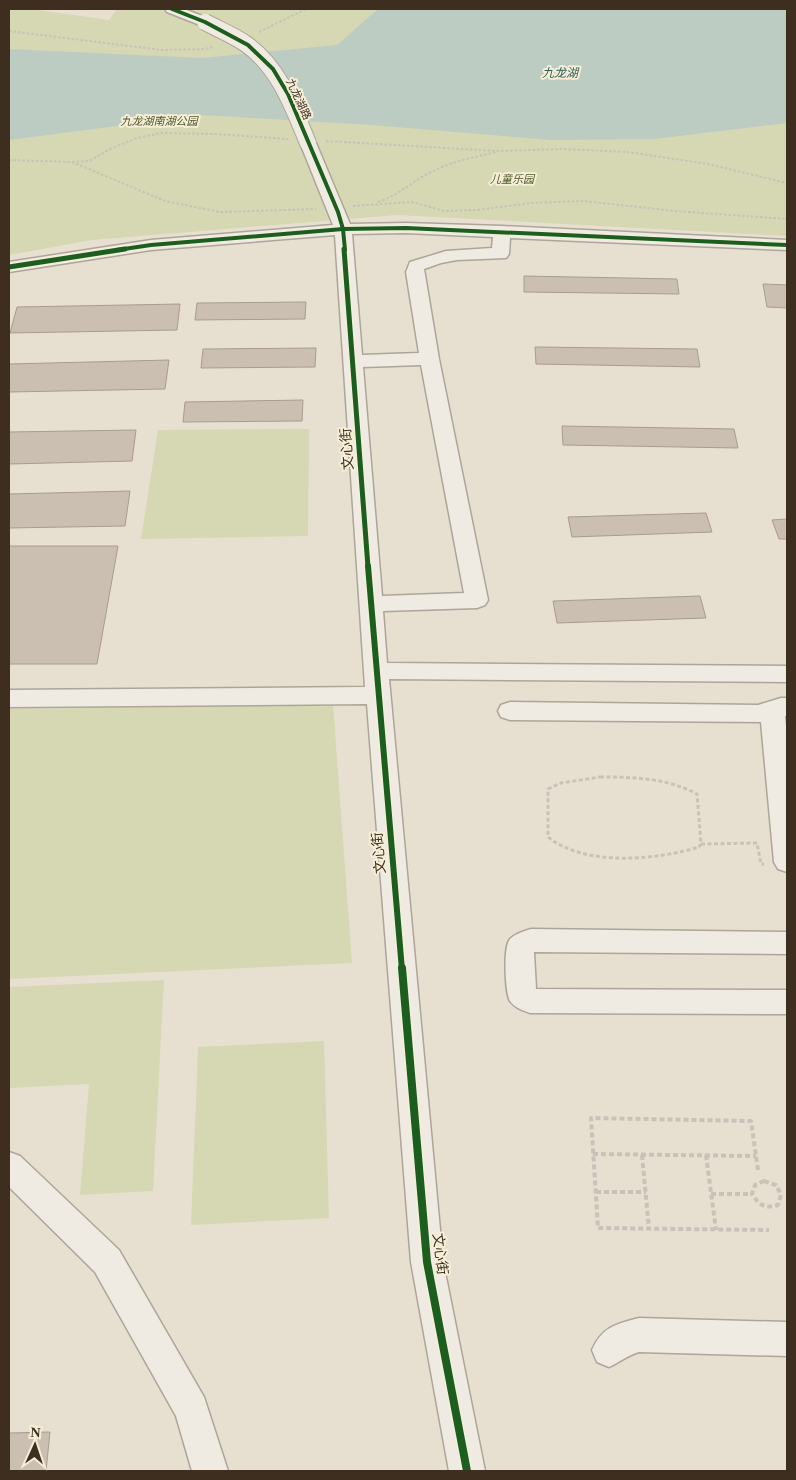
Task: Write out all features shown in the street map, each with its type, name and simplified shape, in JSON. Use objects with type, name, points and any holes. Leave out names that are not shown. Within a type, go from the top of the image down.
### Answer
[{"type":"street","name":"九龙湖路","points":[[172,9],[205,22],[248,45],[273,69],[288,94],[338,212],[344,218]]},
{"type":"street","points":[[9,267],[344,218],[406,228],[787,245]]},
{"type":"street","name":"文心街","points":[[344,218],[377,683],[427,1262],[467,1471]]},
{"type":"street","points":[[371,604],[477,600],[429,359],[415,272],[416,266],[430,259],[450,255],[500,254],[502,231]]},
{"type":"street","points":[[353,362],[429,359]]},
{"type":"street","points":[[9,699],[377,683],[787,674]]},
{"type":"street","points":[[510,711],[759,714],[780,708],[778,863]]},
{"type":"street","points":[[787,943],[531,940],[520,947],[521,993],[530,1000],[787,1002]]},
{"type":"street","points":[[9,1166],[107,1261],[192,1409],[210,1471]]},
{"type":"street","points":[[609,1350],[620,1340],[639,1336],[787,1339]]},
{"type":"path","points":[[254,34],[306,9]]},
{"type":"path","points":[[9,31],[161,50],[205,49],[214,46]]},
{"type":"path","points":[[9,160],[33,159],[72,162],[89,160],[137,138],[161,134],[207,134],[445,150],[563,149],[616,152],[721,167],[787,183]]},
{"type":"path","points":[[344,218],[370,205],[392,198],[422,177],[444,166],[460,160],[503,151]]},
{"type":"path","points":[[72,162],[165,201],[191,207],[220,212],[318,209]]},
{"type":"path","points":[[370,205],[412,202],[422,203],[436,210],[458,211],[531,203],[583,201],[675,211],[787,219]]},
{"type":"path","points":[[598,777],[644,779],[672,783],[697,794],[701,844],[699,848],[684,853],[660,857],[625,858],[564,850],[552,843],[548,838],[548,789],[555,784],[573,779],[598,777]]},
{"type":"path","points":[[701,844],[757,844],[761,864],[778,863]]},
{"type":"path","points":[[758,1170],[751,1121],[591,1118],[598,1228],[769,1230]]},
{"type":"path","points":[[593,1154],[756,1156]]},
{"type":"path","points":[[642,1154],[649,1229]]},
{"type":"path","points":[[706,1155],[716,1230]]},
{"type":"path","points":[[764,1181],[776,1185],[781,1195],[778,1205],[769,1208],[758,1204],[752,1194],[755,1185],[764,1181]]},
{"type":"path","points":[[596,1192],[646,1192]]},
{"type":"path","points":[[711,1194],[752,1194]]},
{"type":"path","points":[[781,1195],[787,1195]]},
{"type":"green space","name":"九龙湖南湖公园","points":[[9,9],[31,9],[109,20],[117,9],[787,9],[787,236],[397,215],[92,240],[9,255]]},
{"type":"green space","points":[[309,429],[308,536],[141,539],[158,430]]},
{"type":"green space","points":[[333,704],[352,963],[9,979],[9,709]]},
{"type":"green space","points":[[164,980],[153,1191],[80,1195],[89,1084],[9,1088],[9,987]]},
{"type":"green space","points":[[324,1041],[329,1218],[191,1225],[198,1047]]},
{"type":"water","name":"九龙湖","points":[[378,9],[787,9],[787,123],[654,139],[551,140],[371,125],[202,115],[9,140],[9,49],[202,58],[337,45]]},
{"type":"building","points":[[524,276],[677,279],[679,294],[524,292]]},
{"type":"building","points":[[763,284],[787,285],[787,308],[767,307]]},
{"type":"building","points":[[306,302],[305,319],[195,320],[197,303]]},
{"type":"building","points":[[180,304],[177,330],[10,333],[17,307]]},
{"type":"building","points":[[535,347],[697,349],[700,367],[536,364]]},
{"type":"building","points":[[316,348],[315,367],[201,368],[203,349]]},
{"type":"building","points":[[169,360],[165,389],[9,392],[9,364]]},
{"type":"building","points":[[303,400],[302,421],[183,422],[185,402]]},
{"type":"building","points":[[562,426],[734,429],[738,448],[563,445]]},
{"type":"building","points":[[136,430],[132,461],[9,464],[9,432]]},
{"type":"building","points":[[130,491],[125,526],[9,528],[9,494]]},
{"type":"building","points":[[706,513],[712,532],[572,537],[568,517]]},
{"type":"building","points":[[787,519],[787,539],[779,539],[772,520]]},
{"type":"building","points":[[9,546],[118,546],[97,664],[9,664]]},
{"type":"building","points":[[700,596],[706,618],[557,623],[553,601]]},
{"type":"building","points":[[50,1432],[46,1471],[9,1471],[9,1433]]},
{"type":"cycle path","points":[[172,9],[205,22],[248,45],[273,69],[288,94],[338,212],[343,229],[376,671],[427,1262],[467,1471]]},
{"type":"cycle path","points":[[9,267],[151,245],[343,229],[406,228],[787,245]]},
{"type":"park label","name":"儿童乐园","points":[[512,179]]}]
